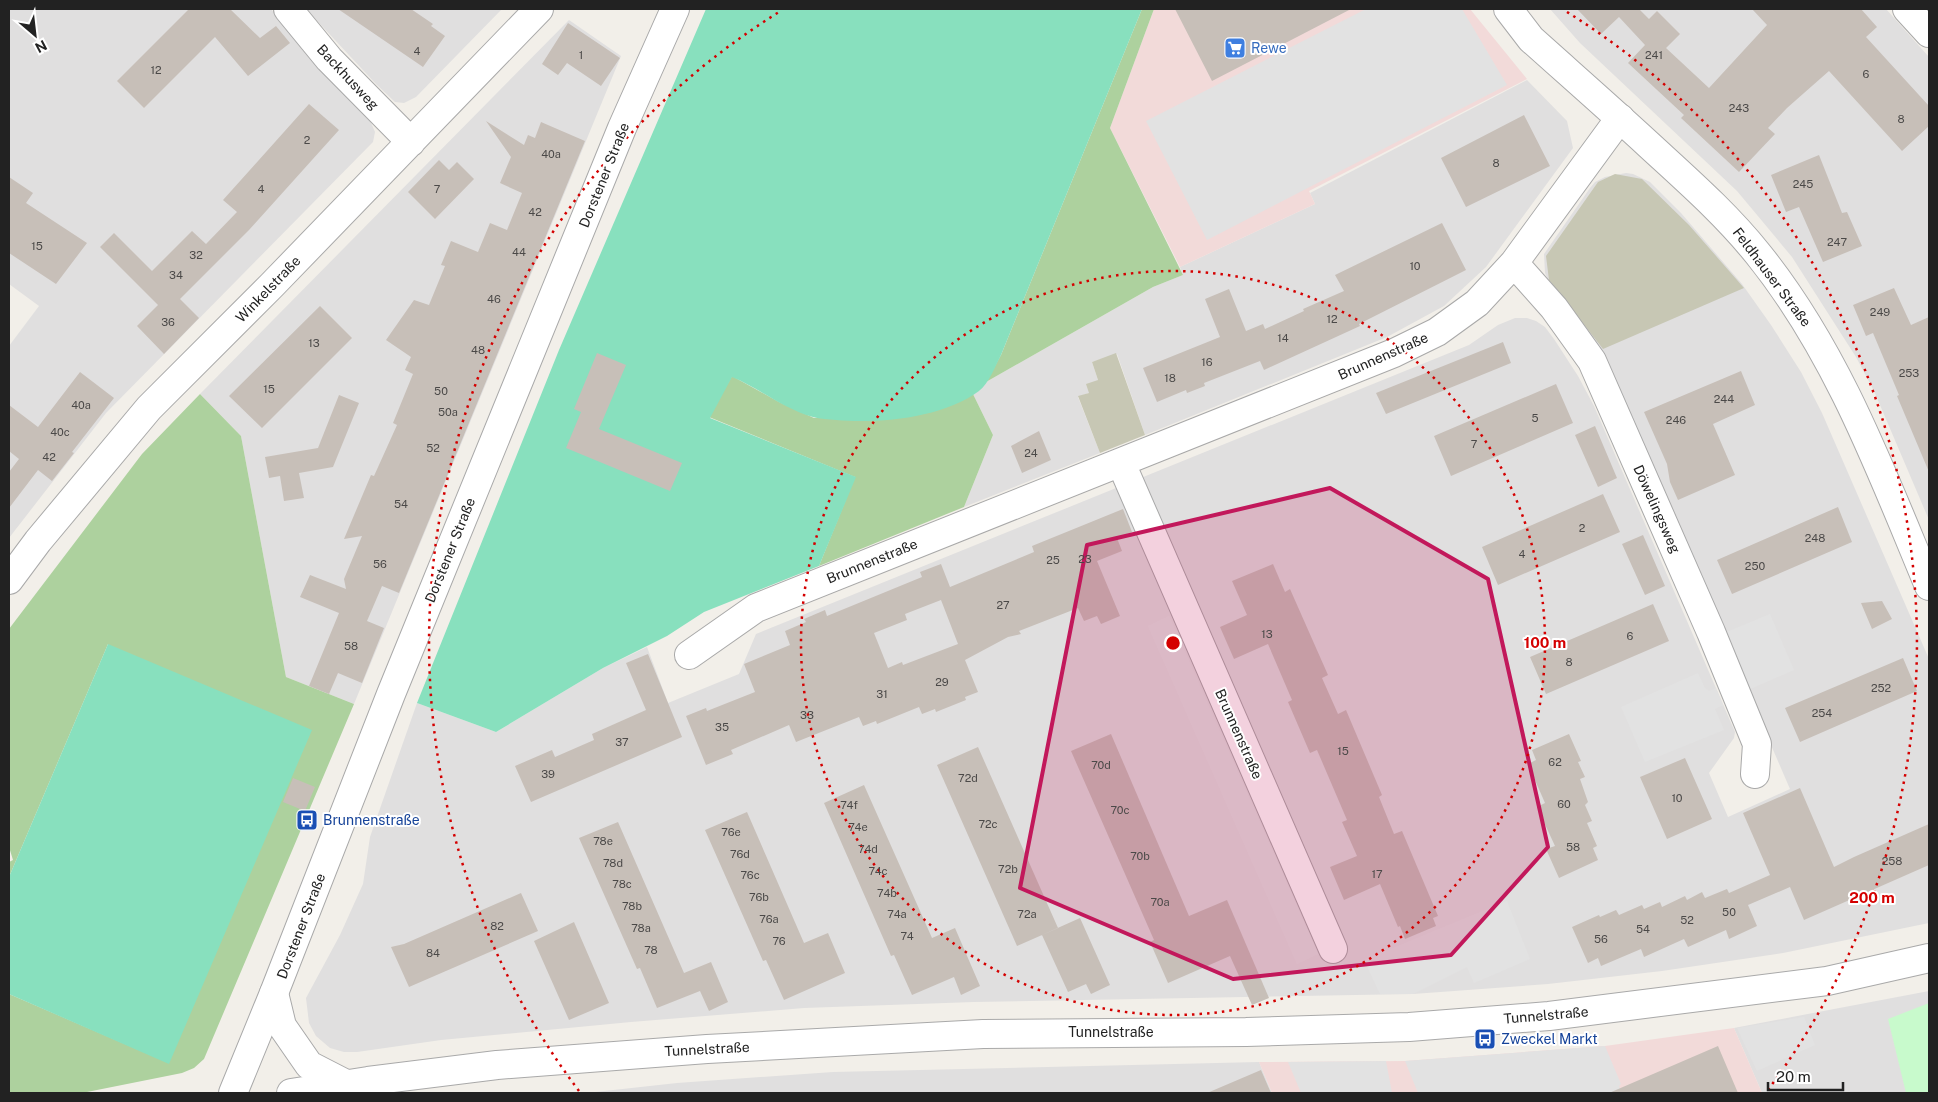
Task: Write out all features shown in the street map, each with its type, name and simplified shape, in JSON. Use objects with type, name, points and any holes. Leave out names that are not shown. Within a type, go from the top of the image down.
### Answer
[{"type":"street","name":"Backhusweg","points":[[288,9],[329,59],[410,142]]},
{"type":"street","name":"Winkelstraße","points":[[9,580],[38,541],[149,408],[539,9]]},
{"type":"street","name":"Dorstener Straße","points":[[233,1093],[391,694],[622,128],[675,9]]},
{"type":"street","name":"Feldhauser Straße","points":[[1508,9],[1531,39],[1701,192],[1731,222],[1758,255],[1807,323],[1846,393],[1929,586]]},
{"type":"street","points":[[1907,9],[1929,33]]},
{"type":"street","name":"Brunnenstraße","points":[[689,655],[756,608],[957,526],[1121,463],[1394,353],[1436,332],[1477,303],[1514,264],[1620,118]]},
{"type":"street","name":"Döwelingsweg","points":[[1514,264],[1554,308],[1592,362],[1711,632],[1757,744],[1755,774]]},
{"type":"street","name":"Brunnenstraße","points":[[1121,463],[1333,949]]},
{"type":"street","name":"Tunnelstraße","points":[[291,1093],[346,1084],[506,1064],[651,1052],[852,1040],[1042,1032],[1246,1032],[1409,1027],[1549,1016],[1720,996],[1827,981],[1929,958]]},
{"type":"street","points":[[274,993],[282,1026],[310,1064],[346,1084]]},
{"type":"highlighted area","points":[[1330,488],[1488,579],[1548,847],[1451,955],[1233,979],[1020,888],[1087,545]]},
{"type":"shaded area","points":[[9,9],[271,9],[294,37],[369,118],[375,132],[373,142],[106,413],[9,538],[9,346],[39,306],[9,284]]},
{"type":"shaded area","points":[[306,9],[502,9],[416,97],[404,103],[395,102],[376,84]]},
{"type":"shaded area","points":[[1154,9],[1470,9],[1527,79],[1309,191],[1315,204],[1180,267],[1110,128]]},
{"type":"shaded area","points":[[1366,9],[1462,9],[1507,85],[1207,240],[1146,121]]},
{"type":"shaded area","points":[[1550,9],[1886,9],[1929,57],[1929,520],[1874,391],[1856,357],[1792,257],[1737,191],[1580,43]]},
{"type":"shaded area","points":[[569,20],[621,56],[354,704],[286,677],[241,436],[200,394]]},
{"type":"shaded area","points":[[1527,80],[1567,121],[1573,148],[1486,267],[1444,306],[1387,337],[1145,435],[1117,354],[1092,362],[1098,380],[1089,393],[1078,397],[1100,453],[964,507],[993,435],[973,394],[980,390],[986,382],[1153,287],[1183,275],[1180,267],[1315,204],[1310,193]]},
{"type":"shaded area","points":[[1626,173],[1633,174],[1650,182],[1681,213],[1742,284],[1801,372],[1822,413],[1929,659],[1929,923],[1783,953],[1662,971],[1548,984],[1413,994],[974,1002],[804,1008],[441,1040],[357,1052],[344,1052],[330,1048],[316,1036],[309,1023],[306,998],[340,935],[363,884],[370,837],[417,703],[496,732],[603,668],[647,647],[668,703],[739,674],[756,634],[1469,345],[1498,325],[1515,318],[1527,318],[1545,327],[1578,376],[1594,406],[1735,732],[1734,738],[1709,773],[1728,817],[1790,789],[1647,458],[1605,355],[1550,284],[1545,273],[1544,254],[1590,188],[1595,182],[1605,177]]},
{"type":"shaded area","points":[[1615,174],[1642,179],[1689,225],[1744,288],[1603,349],[1549,280],[1546,256],[1598,182]]},
{"type":"shaded area","points":[[1116,353],[1145,435],[1100,453],[1078,396],[1089,393],[1086,384],[1098,380],[1092,362]]},
{"type":"shaded area","points":[[1770,614],[1794,670],[1748,690],[1724,633]]},
{"type":"shaded area","points":[[1169,616],[1318,954],[1297,964],[1148,626]]},
{"type":"shaded area","points":[[1698,673],[1705,688],[1709,691],[1716,688],[1724,707],[1721,706],[1715,709],[1724,730],[1645,762],[1621,707]]},
{"type":"shaded area","points":[[1507,901],[1530,959],[1474,983],[1467,967],[1413,994],[1380,994],[1364,960]]},
{"type":"shaded area","points":[[1929,991],[1929,1093],[1762,1093],[1734,1028]]},
{"type":"shaded area","points":[[1804,1017],[1815,1045],[1757,1071],[1737,1028]]},
{"type":"shaded area","points":[[1734,1028],[1762,1093],[1272,1093],[1259,1062],[1405,1061],[1605,1046]]},
{"type":"shaded area","points":[[1605,1046],[1621,1084],[1619,1086],[1622,1093],[1418,1093],[1405,1061]]},
{"type":"shaded area","points":[[1386,1061],[1392,1093],[1301,1093],[1288,1062]]},
{"type":"shaded area","points":[[1259,1062],[1272,1093],[586,1093],[677,1083],[833,1072]]},
{"type":"green space","points":[[706,9],[1142,9],[1001,355],[983,388],[964,400],[929,413],[891,420],[853,421],[819,418],[802,413],[732,377],[710,418],[856,477],[819,566],[704,612],[667,636],[603,668],[496,732],[417,703],[559,350]]},
{"type":"green space","points":[[1142,9],[1154,9],[1110,128],[1183,275],[1153,287],[986,382],[1001,355]]},
{"type":"green space","points":[[732,376],[779,402],[814,418],[949,406],[973,394],[993,435],[964,507],[819,566],[855,477],[709,417]]},
{"type":"green space","points":[[200,394],[241,436],[286,677],[354,704],[204,1059],[194,1068],[182,1073],[82,1093],[10,1093],[9,994],[169,1063],[108,644],[9,877],[9,862],[13,860],[9,847],[9,629],[142,454]]},
{"type":"green space","points":[[108,644],[312,730],[169,1064],[9,994],[9,877]]},
{"type":"green space","points":[[1929,1003],[1929,1093],[1906,1093],[1888,1019]]},
{"type":"building","points":[[189,9],[230,9],[260,38],[276,26],[290,43],[248,76],[215,37],[144,108],[117,81]]},
{"type":"building","points":[[338,9],[411,9],[433,24],[431,26],[445,36],[423,67]]},
{"type":"building","name":"Rewe","points":[[1175,9],[1351,9],[1212,81]]},
{"type":"building","points":[[1577,9],[1639,9],[1649,19],[1657,11],[1680,34],[1666,48],[1709,88],[1767,25],[1752,9],[1861,9],[1877,27],[1866,37],[1929,106],[1929,126],[1902,151],[1829,71],[1787,108],[1768,128],[1775,134],[1739,172],[1681,118],[1684,115],[1628,63],[1645,45],[1619,17],[1601,34]]},
{"type":"building","points":[[568,23],[620,58],[601,86],[567,63],[558,75],[542,64]]},
{"type":"building","points":[[309,104],[339,130],[249,230],[180,299],[199,318],[164,354],[137,326],[158,305],[100,247],[114,233],[152,271],[192,231],[206,244],[237,212],[223,200]]},
{"type":"building","points":[[1524,115],[1550,166],[1466,207],[1441,158]]},
{"type":"building","points":[[486,121],[524,145],[528,135],[535,138],[541,122],[585,141],[399,593],[382,586],[367,621],[384,628],[362,683],[338,673],[329,694],[309,686],[339,613],[300,597],[310,575],[346,589],[344,579],[362,536],[344,539],[371,475],[374,476],[397,425],[393,423],[413,374],[405,370],[411,357],[386,340],[414,300],[429,305],[445,266],[441,265],[451,241],[478,252],[490,223],[507,230],[522,193],[500,183],[511,157]]},
{"type":"building","points":[[1819,155],[1842,213],[1847,212],[1862,246],[1823,262],[1799,207],[1786,212],[1771,175]]},
{"type":"building","points":[[439,160],[449,170],[457,162],[474,179],[435,219],[408,192]]},
{"type":"building","points":[[9,177],[33,193],[26,203],[87,243],[56,284],[9,253]]},
{"type":"building","points":[[1442,223],[1466,270],[1359,324],[1360,326],[1264,370],[1260,361],[1204,383],[1205,386],[1187,393],[1186,390],[1157,402],[1143,368],[1220,337],[1205,299],[1229,289],[1246,331],[1263,324],[1265,329],[1304,311],[1303,309],[1344,291],[1335,275]]},
{"type":"building","points":[[1894,288],[1911,325],[1929,317],[1929,472],[1873,333],[1866,336],[1853,305]]},
{"type":"building","points":[[320,306],[352,338],[262,428],[229,396]]},
{"type":"building","points":[[1503,342],[1511,363],[1386,414],[1376,393]]},
{"type":"building","points":[[597,353],[626,365],[599,429],[682,463],[670,491],[566,448],[581,412],[574,409]]},
{"type":"building","points":[[1741,371],[1755,405],[1713,424],[1735,475],[1678,500],[1670,482],[1667,464],[1644,412]]},
{"type":"building","points":[[80,372],[114,398],[52,481],[38,470],[9,508],[9,472],[19,459],[9,451],[9,405],[38,427]]},
{"type":"building","points":[[1556,384],[1573,423],[1451,476],[1434,436]]},
{"type":"building","points":[[339,395],[359,403],[333,467],[299,473],[304,498],[284,501],[280,476],[269,478],[265,457],[318,448]]},
{"type":"building","points":[[1595,426],[1617,478],[1598,487],[1575,435]]},
{"type":"building","points":[[1039,431],[1051,460],[1022,473],[1011,446]]},
{"type":"building","points":[[1603,494],[1620,532],[1498,585],[1482,547]]},
{"type":"building","points":[[1838,507],[1852,542],[1732,594],[1717,560]]},
{"type":"building","points":[[1123,509],[1132,532],[1117,538],[1122,551],[1097,561],[1120,616],[1101,624],[1097,616],[1084,621],[1078,608],[1019,631],[1021,634],[1008,637],[965,660],[978,692],[965,697],[966,700],[936,712],[935,709],[922,714],[919,707],[877,724],[876,721],[863,726],[859,717],[796,742],[789,725],[731,750],[733,754],[706,765],[686,716],[706,708],[707,711],[755,692],[744,664],[790,645],[785,631],[806,622],[804,619],[825,610],[827,616],[922,577],[920,572],[941,564],[950,587],[1034,552],[1032,546]],"holes":[[[941,600],[958,644],[903,665],[902,662],[888,668],[874,633],[907,620],[905,614]]]},
{"type":"building","points":[[1643,535],[1665,586],[1645,595],[1622,544]]},
{"type":"building","points":[[1273,564],[1285,592],[1290,589],[1328,675],[1322,678],[1338,714],[1346,710],[1382,795],[1379,797],[1394,834],[1402,831],[1438,916],[1433,918],[1436,926],[1405,939],[1380,884],[1344,900],[1330,867],[1357,856],[1342,822],[1347,820],[1317,750],[1310,753],[1288,702],[1292,700],[1268,644],[1234,659],[1220,627],[1247,615],[1232,581]]},
{"type":"building","points":[[1882,601],[1892,619],[1872,629],[1861,603]]},
{"type":"building","points":[[1653,604],[1669,641],[1546,694],[1530,657]]},
{"type":"building","points":[[648,654],[682,737],[531,802],[515,766],[552,750],[555,757],[594,740],[592,734],[646,710],[626,663]]},
{"type":"building","points":[[1903,658],[1917,691],[1800,742],[1785,708]]},
{"type":"building","points":[[1111,734],[1189,916],[1227,900],[1269,998],[1252,1005],[1230,956],[1168,983],[1150,942],[1154,940],[1071,751]]},
{"type":"building","points":[[1569,734],[1581,761],[1578,762],[1585,777],[1580,779],[1588,802],[1585,805],[1592,821],[1587,823],[1597,846],[1593,848],[1598,860],[1559,878],[1546,849],[1555,846],[1537,807],[1545,803],[1528,764],[1536,760],[1532,750]]},
{"type":"building","points":[[978,747],[1058,928],[1017,946],[937,765]]},
{"type":"building","points":[[1685,758],[1712,819],[1667,839],[1640,777]]},
{"type":"building","points":[[293,778],[315,787],[305,811],[283,802]]},
{"type":"building","points":[[864,785],[932,938],[955,928],[980,986],[961,995],[954,977],[912,995],[894,955],[891,956],[824,803]]},
{"type":"building","points":[[1800,788],[1834,867],[1929,824],[1929,865],[1804,920],[1790,887],[1748,905],[1757,926],[1729,939],[1726,930],[1688,947],[1684,939],[1644,957],[1641,949],[1601,966],[1598,958],[1588,963],[1572,927],[1616,910],[1619,915],[1642,905],[1644,909],[1660,902],[1662,907],[1685,896],[1687,900],[1702,892],[1705,898],[1727,889],[1729,893],[1770,875],[1743,813]]},
{"type":"building","points":[[747,812],[804,943],[828,933],[845,973],[784,1000],[766,960],[763,961],[705,830]]},
{"type":"building","points":[[618,822],[684,973],[711,962],[728,1002],[709,1011],[700,991],[657,1008],[640,968],[637,969],[579,838]]},
{"type":"building","points":[[521,893],[538,931],[409,987],[391,947],[404,944]]},
{"type":"building","points":[[1080,918],[1110,985],[1091,994],[1086,984],[1068,992],[1042,935]]},
{"type":"building","points":[[574,922],[609,1003],[569,1020],[534,941]]},
{"type":"building","points":[[1718,1046],[1738,1093],[1609,1093]]},
{"type":"building","points":[[1261,1070],[1271,1093],[1207,1093]]},
{"type":"place","name":"Rewe","points":[[1235,48]]},
{"type":"place","name":"Brunnenstraße","points":[[307,820]]},
{"type":"place","name":"Zweckel Markt","points":[[1485,1039]]}]
